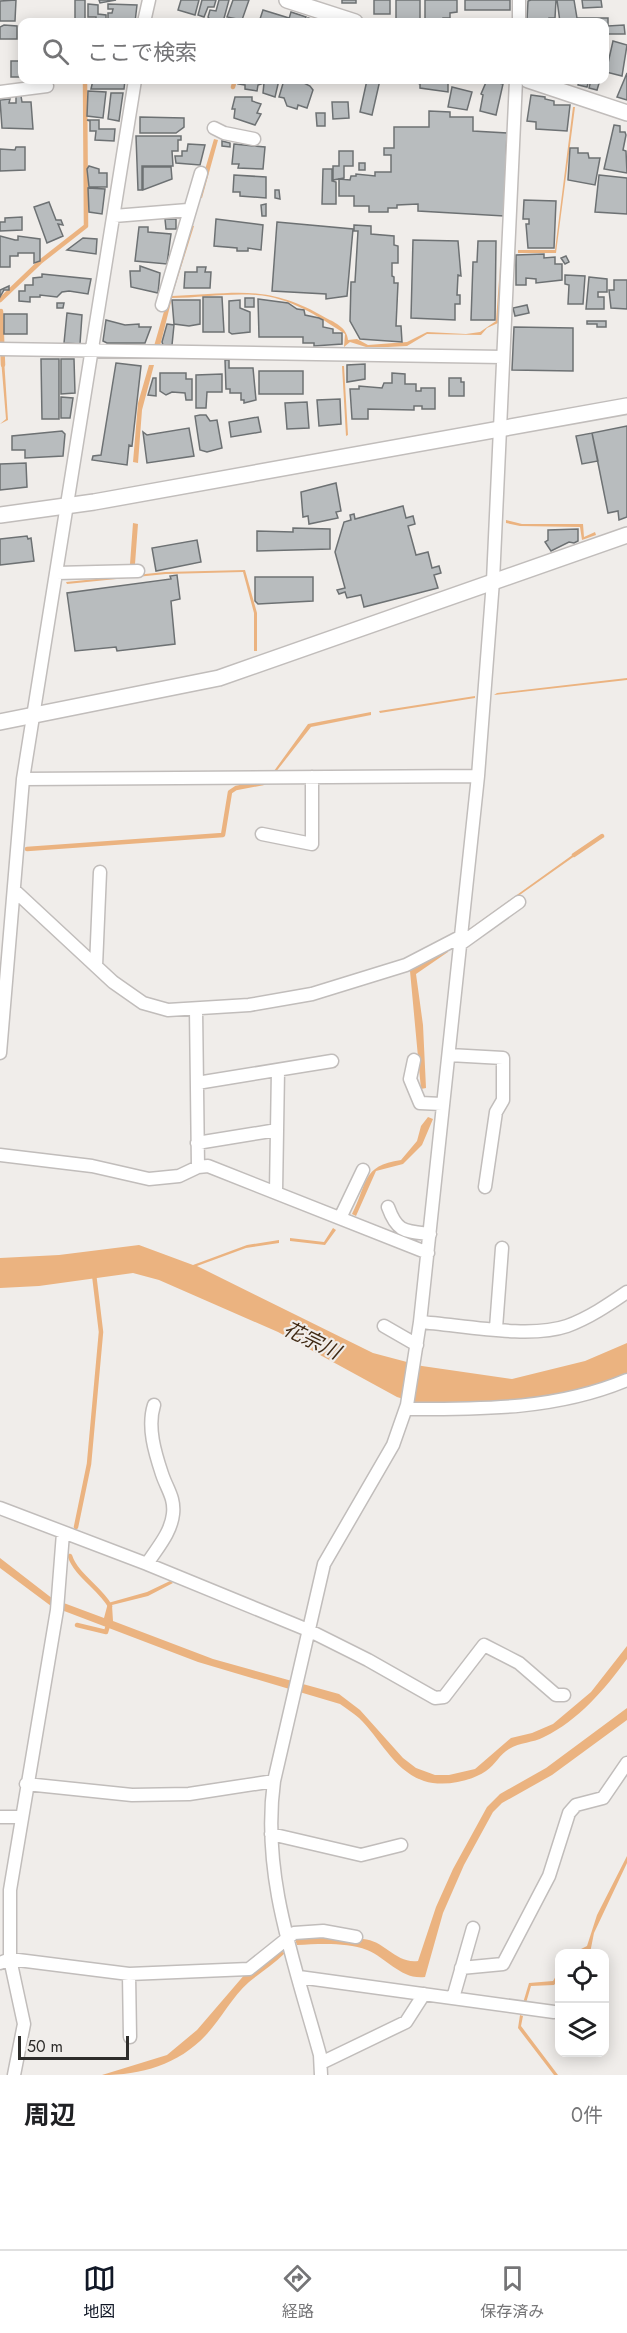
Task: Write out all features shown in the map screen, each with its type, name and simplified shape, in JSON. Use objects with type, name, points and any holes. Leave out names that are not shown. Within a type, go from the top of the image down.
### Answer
[{"type":"street","points":[[145,18],[149,0]]},
{"type":"street","points":[[287,0],[343,18]]},
{"type":"street","points":[[519,0],[519,18]]},
{"type":"street","points":[[0,1053],[23,779],[134,84]]},
{"type":"street","points":[[424,1994],[406,2022],[321,2069],[274,1881],[270,1815],[274,1781],[324,1564],[393,1445],[406,1407],[417,1345],[478,776],[493,581],[516,84]]},
{"type":"street","points":[[540,84],[627,113]]},
{"type":"street","points":[[0,92],[47,86]]},
{"type":"street","points":[[214,128],[224,133],[254,139]]},
{"type":"street","points":[[162,304],[188,210],[201,173]]},
{"type":"street","points":[[114,216],[188,210]]},
{"type":"street","points":[[0,349],[504,357]]},
{"type":"street","points":[[0,515],[67,506],[627,406]]},
{"type":"street","points":[[0,722],[219,678],[627,535]]},
{"type":"street","points":[[56,573],[138,571]]},
{"type":"street","points":[[23,779],[478,776]]},
{"type":"street","points":[[262,834],[312,844],[312,777]]},
{"type":"street","points":[[96,966],[100,872]]},
{"type":"street","points":[[14,890],[113,982],[143,1003],[168,1010],[196,1010],[261,1004],[312,994],[406,965],[459,941],[519,902]]},
{"type":"street","points":[[196,1010],[198,1167]]},
{"type":"street","points":[[449,1056],[503,1058],[503,1100],[496,1112],[485,1187]]},
{"type":"street","points":[[414,1060],[410,1079],[420,1103],[442,1104]]},
{"type":"street","points":[[196,1083],[332,1061]]},
{"type":"street","points":[[276,1192],[278,1070]]},
{"type":"street","points":[[197,1143],[277,1130]]},
{"type":"street","points":[[0,1155],[92,1166],[149,1179],[179,1176],[198,1167],[208,1166],[428,1253]]},
{"type":"street","points":[[340,1218],[363,1170]]},
{"type":"street","points":[[388,1207],[394,1224],[405,1231],[430,1234]]},
{"type":"street","points":[[496,1328],[502,1248]]},
{"type":"street","points":[[420,1322],[545,1331],[566,1326],[605,1308],[627,1292]]},
{"type":"street","points":[[384,1326],[417,1345]]},
{"type":"street","points":[[406,1407],[488,1409],[537,1405],[605,1390],[627,1380]]},
{"type":"street","points":[[147,1564],[166,1535],[173,1516],[174,1501],[162,1476],[153,1440],[151,1417],[154,1405]]},
{"type":"street","points":[[0,1508],[147,1564],[308,1630],[368,1660],[435,1698],[444,1697],[484,1645],[519,1663],[556,1695],[564,1695]]},
{"type":"street","points":[[14,2075],[24,2024],[5,1961],[10,1890],[26,1784],[58,1605],[63,1533]]},
{"type":"street","points":[[461,1968],[503,1964],[549,1876],[569,1813],[576,1805],[603,1798],[627,1763]]},
{"type":"street","points":[[26,1784],[132,1795],[189,1794],[274,1781]]},
{"type":"street","points":[[0,1817],[21,1816]]},
{"type":"street","points":[[271,1834],[361,1855],[401,1845]]},
{"type":"street","points":[[453,1998],[473,1928]]},
{"type":"street","points":[[5,1961],[129,1974],[249,1969],[288,1936],[310,1930],[356,1937]]},
{"type":"street","points":[[129,1974],[130,2037]]},
{"type":"street","points":[[299,1977],[554,2012]]},
{"type":"water","points":[[573,107],[575,107],[556,253],[518,253],[518,250],[555,250]]},
{"type":"water","points":[[214,139],[218,140],[202,198],[197,197]]},
{"type":"water","points":[[189,225],[194,226],[172,296],[233,293],[268,295],[305,307],[334,322],[343,329],[348,340],[357,339],[368,345],[407,342],[427,332],[466,334],[480,332],[496,321],[500,266],[498,323],[487,328],[481,335],[427,334],[407,346],[366,347],[350,342],[344,347],[345,334],[314,314],[280,299],[256,295],[172,298],[160,346],[154,346]]},
{"type":"water","points":[[1,359],[4,359],[8,420],[0,424],[6,419]]},
{"type":"water","points":[[149,365],[154,365],[142,410],[138,463],[133,462],[138,403]]},
{"type":"water","points":[[342,366],[344,366],[348,435],[346,436]]},
{"type":"water","points":[[506,520],[522,524],[583,524],[584,537],[595,532],[596,535],[582,540],[580,527],[520,526],[506,523]]},
{"type":"water","points":[[133,523],[138,524],[135,564],[130,564]]},
{"type":"water","points":[[245,570],[257,613],[257,651],[254,651],[254,613],[243,572],[166,574],[67,584],[66,582],[165,572]]},
{"type":"water","points":[[627,678],[627,680],[494,695],[497,693]]},
{"type":"water","points":[[475,696],[475,698],[380,713],[379,711]]},
{"type":"water","points":[[371,712],[371,715],[311,727],[275,773],[274,771],[308,724]]},
{"type":"water","points":[[578,851],[579,853],[468,930]]},
{"type":"water","points":[[446,948],[448,952],[416,974],[423,1025],[426,1088],[421,1089],[410,971]]},
{"type":"water","points":[[428,1117],[433,1119],[422,1145],[403,1164],[376,1171],[356,1216],[352,1214],[367,1178],[379,1167],[401,1160],[417,1141],[421,1126]]},
{"type":"water","points":[[333,1228],[336,1230],[325,1245],[290,1241],[290,1238],[324,1242]]},
{"type":"water","name":"花宗川","points":[[279,1240],[279,1243],[246,1248],[197,1266],[373,1353],[422,1366],[512,1379],[585,1361],[627,1343],[627,1375],[598,1387],[546,1400],[419,1404],[397,1397],[278,1332],[159,1280],[133,1273],[39,1286],[0,1288],[0,1258],[59,1255],[139,1245],[193,1265],[247,1245]]},
{"type":"water","points":[[0,1558],[53,1599],[104,1618],[108,1603],[147,1592],[170,1581],[173,1583],[148,1596],[112,1605],[113,1621],[213,1659],[339,1694],[360,1710],[403,1758],[416,1768],[435,1775],[449,1775],[475,1769],[511,1738],[532,1733],[553,1724],[591,1692],[627,1646],[627,1659],[590,1703],[557,1730],[540,1739],[509,1749],[480,1775],[456,1782],[431,1783],[404,1770],[367,1726],[340,1704],[198,1662],[51,1606],[0,1568]]},
{"type":"water","points":[[627,1708],[627,1720],[552,1775],[502,1803],[493,1812],[464,1865],[443,1913],[425,1977],[416,1977],[401,1972],[359,1947],[332,1944],[297,1945],[294,1937],[311,1935],[363,1939],[377,1943],[403,1959],[418,1961],[436,1907],[453,1869],[487,1807],[500,1794],[546,1768]]},
{"type":"water","points":[[627,1856],[627,1863],[594,1933],[591,1949],[581,1949],[587,1946],[597,1915]]},
{"type":"water","points":[[277,1950],[285,1953],[249,1982],[206,2035],[183,2054],[145,2070],[102,2075],[167,2055],[197,2030],[246,1973]]},
{"type":"water","points":[[555,1978],[554,1985],[531,1986],[526,2003],[523,2003],[529,1983],[553,1981]]},
{"type":"water","points":[[520,2015],[523,2016],[521,2026],[558,2075],[554,2075],[518,2028]]},
{"type":"building","points":[[16,0],[15,21],[0,21],[0,1]]},
{"type":"building","points":[[75,0],[85,0],[85,18],[75,18]]},
{"type":"building","points":[[99,0],[116,0],[100,3]]},
{"type":"building","points":[[181,0],[199,0],[195,15],[178,10]]},
{"type":"building","points":[[202,0],[216,0],[214,7],[208,7],[204,17],[198,15]]},
{"type":"building","points":[[219,0],[229,0],[224,18],[209,18],[210,10],[216,11]]},
{"type":"building","points":[[233,0],[249,0],[243,18],[227,17]]},
{"type":"building","points":[[342,0],[356,0],[356,3],[342,3]]},
{"type":"building","points":[[374,0],[390,0],[390,14],[374,14]]},
{"type":"building","points":[[396,0],[420,0],[420,18],[396,18]]},
{"type":"building","points":[[425,0],[457,0],[457,12],[450,13],[450,18],[425,18]]},
{"type":"building","points":[[465,0],[510,0],[510,10],[465,10]]},
{"type":"building","points":[[556,0],[555,18],[527,18],[528,1]]},
{"type":"building","points":[[557,0],[574,0],[577,18],[559,18]]},
{"type":"building","points":[[582,0],[601,0],[602,7],[583,8]]},
{"type":"building","points":[[88,4],[98,5],[98,14],[106,15],[106,18],[88,17]]},
{"type":"building","points":[[108,4],[137,5],[135,18],[108,18],[108,13],[112,13],[113,9],[108,9]]},
{"type":"building","points":[[263,10],[289,18],[260,18]]},
{"type":"building","points":[[291,12],[306,17],[306,18],[289,18]]},
{"type":"building","points":[[624,25],[625,34],[609,34],[609,26]]},
{"type":"building","points":[[17,26],[17,39],[0,39],[0,27]]},
{"type":"building","points":[[613,41],[627,45],[622,76],[609,73]]},
{"type":"building","points":[[11,61],[18,61],[18,77],[11,77]]},
{"type":"building","points":[[627,73],[627,100],[617,97]]},
{"type":"building","points":[[92,84],[125,84],[124,89],[91,89]]},
{"type":"building","points":[[238,84],[261,84],[258,85],[257,91],[245,89],[245,85]]},
{"type":"building","points":[[264,84],[278,84],[275,97],[263,93]]},
{"type":"building","points":[[283,84],[306,84],[313,90],[307,108],[298,105],[297,109],[287,106],[284,98],[279,97]]},
{"type":"building","points":[[366,84],[379,84],[372,115],[360,112]]},
{"type":"building","points":[[420,84],[448,84],[448,92],[420,88]]},
{"type":"building","points":[[485,84],[503,84],[496,115],[480,111],[483,95],[481,94]]},
{"type":"building","points":[[590,84],[599,84],[597,90],[589,88]]},
{"type":"building","points":[[452,87],[472,92],[467,110],[448,107]]},
{"type":"building","points":[[88,91],[106,92],[103,118],[87,116]]},
{"type":"building","points":[[111,93],[123,93],[119,121],[108,119]]},
{"type":"building","points":[[531,95],[545,97],[545,99],[554,101],[554,105],[570,105],[567,131],[536,129],[536,122],[527,121]]},
{"type":"building","points":[[16,96],[21,96],[22,102],[31,102],[33,129],[2,128],[0,100],[10,99],[9,103],[16,103]]},
{"type":"building","points":[[235,97],[252,97],[252,101],[261,104],[257,113],[261,114],[255,125],[234,118],[235,109],[232,109]]},
{"type":"building","points":[[332,102],[348,102],[349,118],[333,119]]},
{"type":"building","points":[[429,111],[450,112],[450,117],[473,117],[473,131],[507,133],[504,216],[418,211],[418,204],[397,205],[397,208],[388,208],[388,212],[369,212],[369,206],[354,206],[354,196],[339,196],[339,179],[350,180],[351,176],[356,176],[356,174],[375,176],[375,172],[391,172],[391,155],[384,155],[384,148],[394,148],[394,127],[429,127]]},
{"type":"building","points":[[316,113],[325,113],[325,126],[317,126]]},
{"type":"building","points":[[140,117],[184,118],[184,127],[176,133],[140,133]]},
{"type":"building","points":[[87,120],[99,120],[99,129],[115,129],[114,141],[95,140],[96,131],[90,131],[90,121]]},
{"type":"building","points":[[614,125],[620,126],[620,132],[625,132],[626,135],[623,150],[626,151],[627,173],[604,169]]},
{"type":"building","points":[[136,136],[181,136],[181,140],[178,140],[178,151],[172,151],[173,166],[142,166],[142,190],[138,190]]},
{"type":"building","points":[[222,141],[230,143],[230,147],[222,146]]},
{"type":"building","points":[[188,144],[205,145],[200,165],[176,163],[175,156],[182,156],[182,151],[187,151]]},
{"type":"building","points":[[234,144],[265,147],[263,169],[238,168],[239,164],[232,164]]},
{"type":"building","points":[[16,147],[25,147],[25,170],[0,171],[0,149],[15,150]]},
{"type":"building","points":[[570,148],[578,148],[578,153],[588,153],[589,158],[600,158],[595,185],[568,180]]},
{"type":"building","points":[[339,151],[353,151],[353,166],[344,166],[344,178],[333,180],[333,166],[339,166]]},
{"type":"building","points":[[359,163],[365,163],[365,170],[359,170]]},
{"type":"building","points":[[89,166],[99,169],[99,173],[107,173],[107,187],[89,187],[87,169]]},
{"type":"building","points":[[143,167],[171,167],[172,179],[143,190]]},
{"type":"building","points":[[323,169],[332,169],[332,181],[336,182],[336,204],[322,204]]},
{"type":"building","points":[[234,175],[266,177],[266,198],[240,196],[240,192],[233,192]]},
{"type":"building","points":[[599,175],[627,178],[627,214],[595,212]]},
{"type":"building","points":[[88,188],[105,189],[102,214],[89,212]]},
{"type":"building","points":[[275,190],[279,190],[280,199],[275,198]]},
{"type":"building","points":[[524,200],[556,201],[554,248],[528,248],[526,224],[529,224],[529,219],[523,219]]},
{"type":"building","points":[[49,202],[56,220],[61,220],[63,225],[58,224],[63,236],[47,243],[34,207]]},
{"type":"building","points":[[266,204],[266,216],[262,216],[261,205]]},
{"type":"building","points":[[22,217],[22,230],[0,231],[0,222],[5,222],[5,218]]},
{"type":"building","points":[[165,219],[176,219],[176,229],[166,229]]},
{"type":"building","points":[[216,219],[263,225],[261,250],[248,248],[248,251],[237,251],[237,248],[214,246]]},
{"type":"building","points":[[277,222],[353,229],[347,296],[326,299],[326,294],[272,291]]},
{"type":"building","points":[[354,225],[371,226],[371,234],[394,236],[394,245],[398,246],[398,263],[392,263],[392,276],[394,283],[398,283],[396,326],[401,326],[402,342],[360,339],[350,321],[351,282],[355,282],[358,231],[354,231]]},
{"type":"building","points":[[139,227],[148,227],[148,232],[171,234],[167,264],[135,261]]},
{"type":"building","points":[[0,236],[15,240],[18,240],[18,236],[40,239],[40,261],[34,263],[34,253],[18,253],[18,256],[10,256],[10,267],[0,267]]},
{"type":"building","points":[[83,238],[97,239],[96,254],[67,250]]},
{"type":"building","points":[[413,240],[458,241],[461,276],[458,275],[457,295],[460,295],[460,304],[455,304],[455,320],[411,318]]},
{"type":"building","points":[[478,241],[496,241],[495,320],[471,320],[473,262],[477,262]]},
{"type":"building","points":[[544,254],[544,258],[555,257],[555,264],[562,264],[562,280],[536,283],[536,279],[526,278],[526,285],[516,285],[516,255]]},
{"type":"building","points":[[566,256],[569,262],[565,264],[561,258]]},
{"type":"building","points":[[140,266],[160,273],[158,293],[131,287],[130,271],[140,271]]},
{"type":"building","points":[[197,267],[206,267],[205,272],[211,272],[210,288],[184,288],[185,272],[197,272]]},
{"type":"building","points":[[42,274],[91,279],[88,294],[69,291],[62,292],[57,297],[40,295],[40,297],[30,297],[30,302],[19,301],[19,291],[25,291],[25,285],[33,285],[33,278],[42,277]]},
{"type":"building","points":[[565,275],[585,276],[583,304],[568,304],[569,285],[565,284]]},
{"type":"building","points":[[589,277],[607,279],[607,292],[598,292],[598,297],[604,297],[604,309],[586,309]]},
{"type":"building","points":[[614,280],[627,280],[627,309],[611,308],[609,290],[614,290]]},
{"type":"building","points":[[9,286],[9,290],[4,290],[0,297],[0,290]]},
{"type":"building","points":[[203,297],[222,297],[224,332],[203,332]]},
{"type":"building","points":[[245,298],[254,298],[254,307],[245,307]]},
{"type":"building","points":[[258,299],[288,303],[297,309],[304,310],[305,315],[323,320],[323,327],[333,329],[333,333],[342,333],[342,344],[314,346],[314,343],[303,343],[303,337],[259,337]]},
{"type":"building","points":[[172,300],[200,300],[200,324],[189,326],[174,324]]},
{"type":"building","points":[[240,300],[240,308],[250,312],[250,332],[232,334],[229,332],[229,301]]},
{"type":"building","points":[[57,303],[64,303],[63,308],[57,308]]},
{"type":"building","points":[[527,305],[529,313],[515,316],[513,308]]},
{"type":"building","points":[[67,313],[82,315],[80,344],[64,343]]},
{"type":"building","points":[[4,314],[27,314],[27,334],[4,334]]},
{"type":"building","points":[[106,320],[125,325],[139,324],[139,327],[151,327],[145,343],[107,343],[103,341]]},
{"type":"building","points":[[587,321],[606,321],[606,327],[587,324]]},
{"type":"building","points":[[167,324],[174,325],[172,345],[163,345],[162,342]]},
{"type":"building","points":[[514,327],[573,328],[573,371],[512,370]]},
{"type":"building","points":[[41,359],[59,359],[59,419],[42,419]]},
{"type":"building","points":[[61,359],[74,359],[75,393],[61,394]]},
{"type":"building","points":[[225,360],[229,360],[229,368],[253,368],[256,400],[244,403],[244,400],[241,400],[241,393],[230,393],[230,389],[226,389]]},
{"type":"building","points":[[116,363],[141,366],[132,446],[129,445],[127,465],[92,460],[93,456],[101,455]]},
{"type":"building","points":[[365,364],[365,379],[347,382],[347,365]]},
{"type":"building","points":[[259,371],[303,371],[303,394],[259,394]]},
{"type":"building","points":[[160,373],[186,373],[186,379],[192,379],[192,400],[186,400],[185,393],[172,392],[166,395],[160,391]]},
{"type":"building","points":[[392,373],[405,374],[405,384],[416,384],[416,391],[421,391],[421,388],[435,388],[435,409],[422,409],[422,406],[414,406],[414,410],[368,409],[368,419],[352,419],[350,389],[359,389],[359,386],[382,388],[384,383],[392,383]]},
{"type":"building","points":[[222,374],[222,392],[207,392],[206,408],[196,408],[196,375]]},
{"type":"building","points":[[153,378],[156,378],[156,396],[148,395]]},
{"type":"building","points":[[449,378],[461,378],[461,382],[464,382],[464,396],[449,396]]},
{"type":"building","points":[[61,397],[73,398],[70,418],[61,418]]},
{"type":"building","points":[[340,399],[341,424],[319,426],[317,400]]},
{"type":"building","points":[[307,402],[309,428],[287,429],[285,403]]},
{"type":"building","points":[[206,415],[210,421],[217,420],[222,448],[207,452],[200,450],[195,416]]},
{"type":"building","points":[[258,417],[261,432],[231,437],[229,422]]},
{"type":"building","points":[[627,426],[627,517],[619,520],[618,511],[608,513],[592,433]]},
{"type":"building","points":[[189,428],[194,456],[147,463],[143,432],[147,435]]},
{"type":"building","points":[[62,431],[65,434],[63,456],[25,458],[25,450],[12,450],[12,436]]},
{"type":"building","points":[[592,433],[598,461],[582,464],[576,436]]},
{"type":"building","points":[[26,463],[27,487],[0,490],[0,464]]},
{"type":"building","points":[[336,483],[341,511],[336,512],[338,518],[309,524],[308,516],[303,517],[301,492]]},
{"type":"building","points":[[403,506],[406,518],[413,516],[415,524],[408,526],[416,555],[428,552],[432,568],[439,566],[441,573],[434,575],[438,588],[364,607],[361,595],[347,598],[345,592],[339,594],[337,590],[345,588],[335,552],[344,522],[351,520],[350,515],[354,514],[355,519]]},
{"type":"building","points":[[293,528],[330,529],[330,549],[257,551],[257,531],[293,532]]},
{"type":"building","points":[[578,529],[578,541],[574,543],[569,542],[551,551],[545,542],[548,540],[548,530]]},
{"type":"building","points":[[27,536],[28,539],[31,538],[34,561],[0,565],[0,539]]},
{"type":"building","points":[[197,540],[201,562],[156,571],[152,548]]},
{"type":"building","points":[[177,575],[180,599],[171,601],[175,644],[117,651],[116,647],[75,651],[67,593],[171,579],[170,576]]},
{"type":"building","points":[[255,577],[313,577],[313,601],[258,604],[255,601]]},
{"type":"waterway","points":[[0,300],[40,262],[86,226],[85,84]]},
{"type":"waterway","points":[[1,311],[3,365]]},
{"type":"waterway","points":[[27,849],[223,835],[230,792],[236,788],[263,783]]},
{"type":"waterway","points":[[574,855],[602,836]]},
{"type":"waterway","points":[[76,1527],[89,1464],[101,1332],[94,1274]]},
{"type":"waterway","points":[[70,1556],[77,1569],[110,1606]]},
{"type":"waterway","points":[[77,1625],[106,1632],[109,1622]]}]
